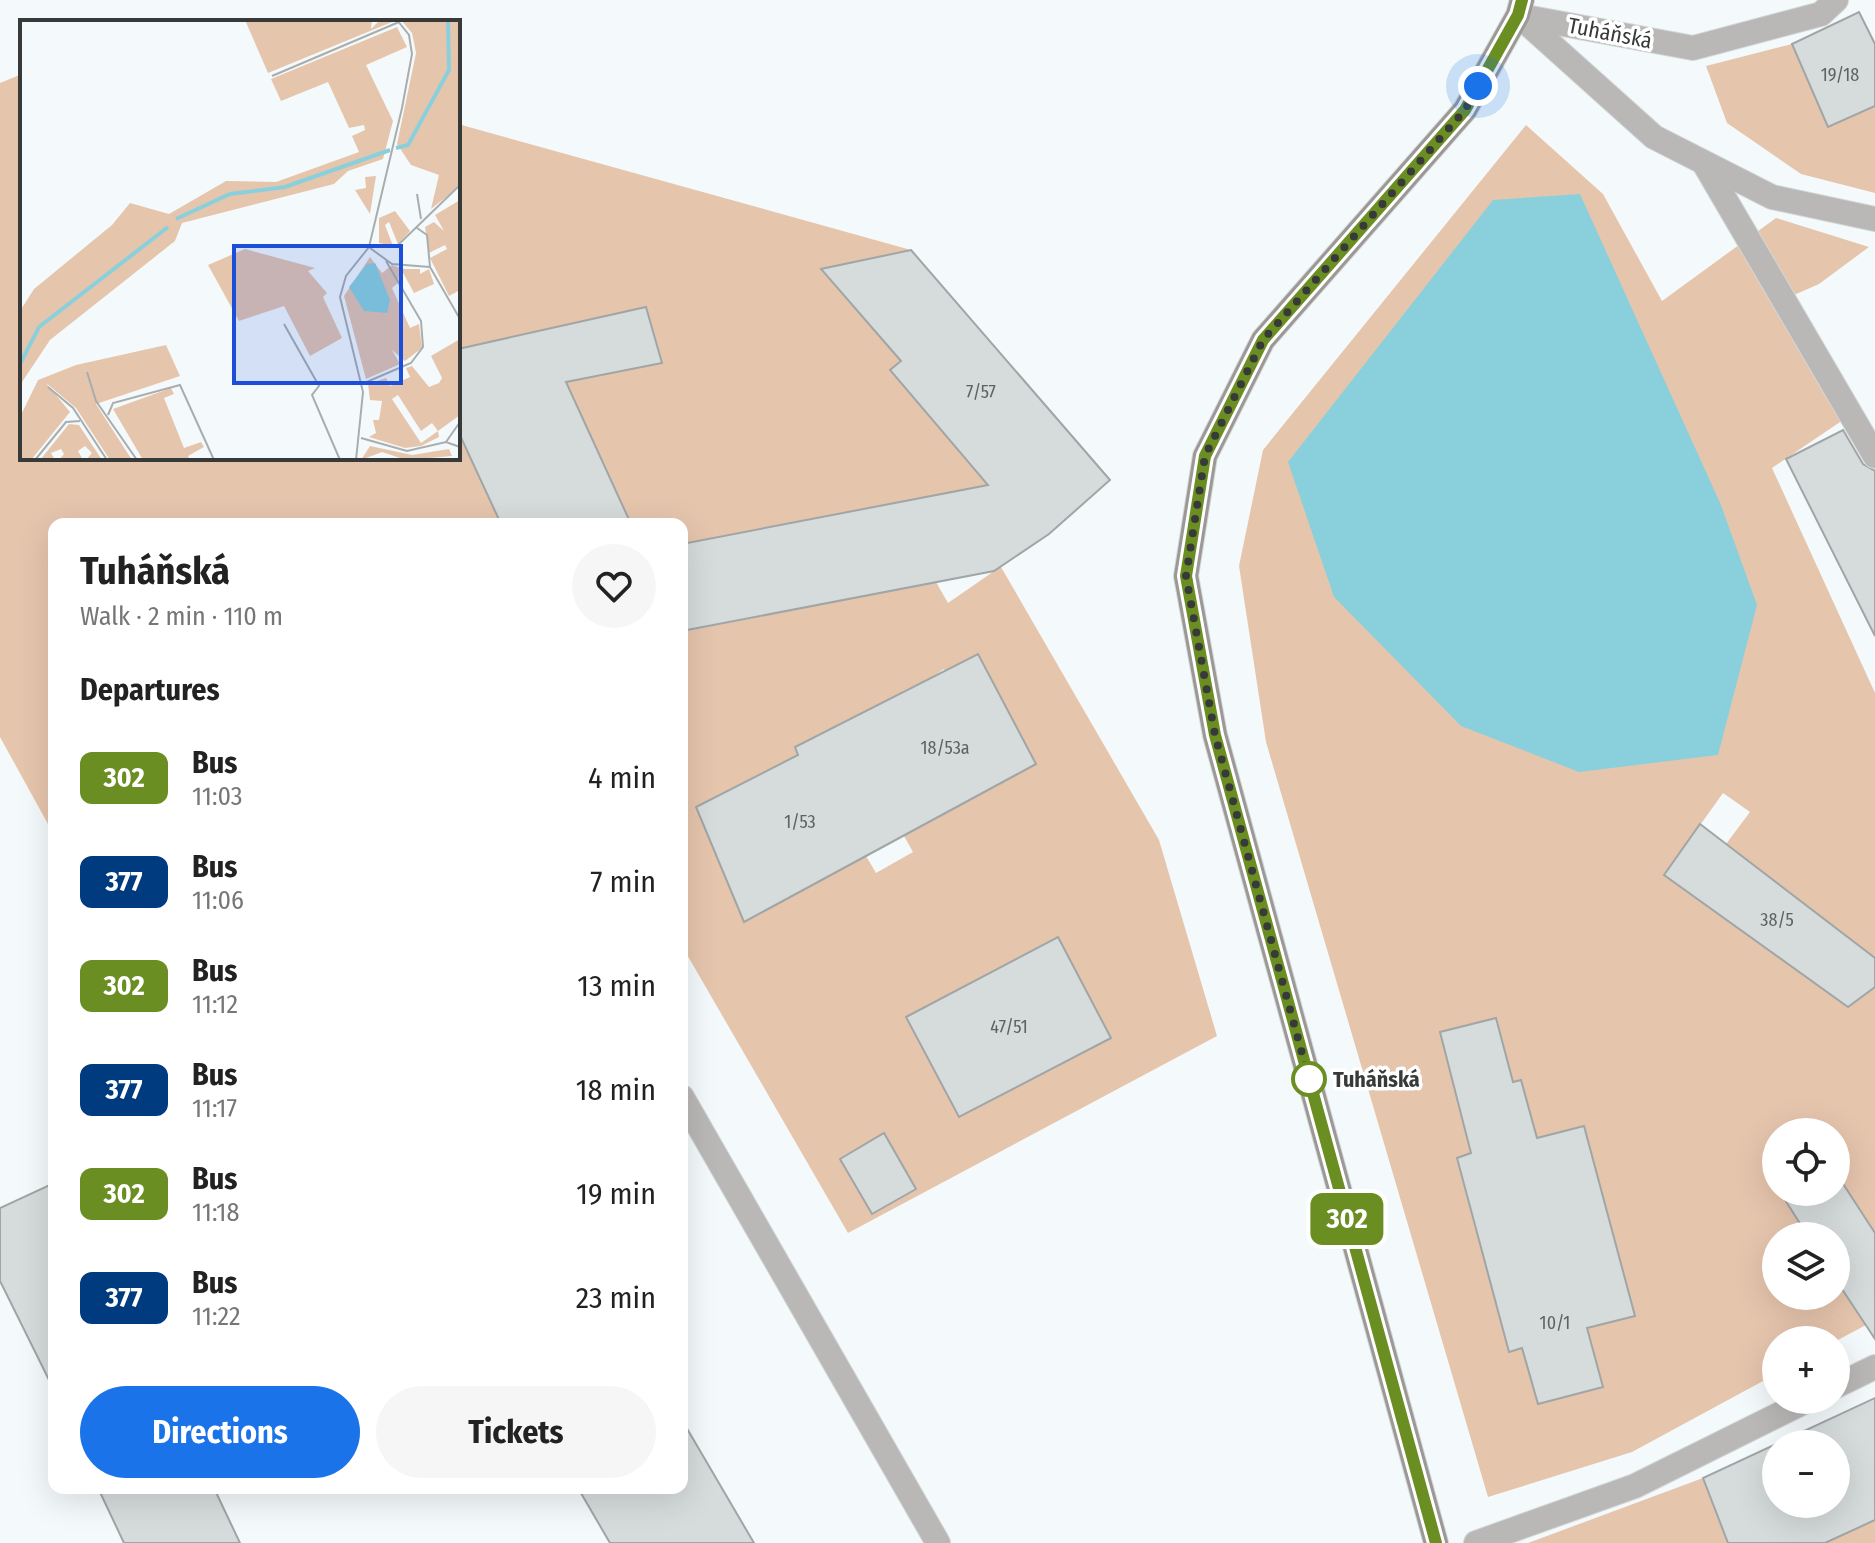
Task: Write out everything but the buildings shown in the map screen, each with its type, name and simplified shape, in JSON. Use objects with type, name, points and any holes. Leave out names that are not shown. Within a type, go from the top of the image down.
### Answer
[{"type":"street","name":"Tuháňská","points":[[1520,8],[1693,48],[1821,14],[1836,0]]},
{"type":"street","name":"Tuháňská","points":[[1520,8],[1654,137],[1772,197],[1875,219]]},
{"type":"street","points":[[1436,1543],[1215,735],[1186,576],[1205,456],[1263,340],[1465,110],[1520,8]]},
{"type":"street","points":[[1705,165],[1875,456]]},
{"type":"street","points":[[688,1107],[938,1543]]},
{"type":"street","points":[[1850,1379],[1875,1367]]},
{"type":"street","points":[[1476,1543],[1635,1486],[1780,1414]]},
{"type":"shaded area","points":[[1792,44],[1828,126],[1875,106],[1875,193],[1801,174],[1727,123],[1706,66]]},
{"type":"shaded area","points":[[20,75],[20,460],[460,460],[460,435],[498,518],[48,518],[48,824],[0,737],[0,83]]},
{"type":"shaded area","points":[[460,125],[911,250],[821,269],[901,361],[890,370],[1050,533],[1001,567],[1159,840],[1217,1036],[848,1233],[688,956],[688,631],[936,582],[948,603],[1000,567],[688,544],[688,518],[628,518],[566,382],[662,363],[646,308],[460,349]],"holes":[[[969,658],[974,668],[984,664],[1035,764],[904,836],[913,852],[876,873],[866,856],[745,922],[697,807],[786,761],[800,759],[795,747],[909,703],[903,691],[914,686],[920,698],[940,687],[934,676],[944,669],[951,681],[957,665]],[[1058,937],[1111,1038],[960,1117],[906,1017]],[[884,1133],[916,1188],[872,1214],[840,1159]]]},
{"type":"shaded area","points":[[1526,125],[1603,194],[1662,301],[1776,218],[1869,247],[1819,284],[1778,302],[1846,418],[1772,468],[1875,693],[1875,958],[1726,844],[1750,812],[1723,793],[1673,863],[1875,987],[1875,1233],[1850,1195],[1850,1118],[1762,1118],[1762,1206],[1789,1206],[1799,1222],[1762,1222],[1762,1310],[1850,1310],[1850,1301],[1866,1325],[1850,1334],[1850,1326],[1762,1326],[1762,1382],[1632,1452],[1488,1497],[1266,742],[1239,566],[1263,450]],"holes":[[[1521,1080],[1537,1138],[1584,1126],[1605,1203],[1546,1218],[1634,1316],[1587,1328],[1603,1387],[1538,1404],[1522,1348],[1509,1351],[1500,1318],[1508,1293],[1494,1296],[1471,1213],[1471,1153],[1456,1096]]]},
{"type":"shaded area","points":[[1703,1478],[1728,1543],[1528,1543]]},
{"type":"shaded area","points":[[1875,1517],[1875,1543],[1821,1543]]},
{"type":"water","points":[[1580,194],[1721,505],[1757,605],[1718,755],[1579,772],[1461,726],[1334,597],[1288,462],[1493,200]]},
{"type":"bus line","name":"302","points":[[1436,1543],[1215,735],[1186,576],[1205,456],[1263,340],[1465,110],[1518,15],[1522,0]]},
{"type":"place","name":"Tuháňská","points":[[1309,1079]]},
{"type":"route","points":[[1309,1079],[1215,735],[1186,576],[1205,456],[1263,340],[1465,110],[1478,86]]}]
